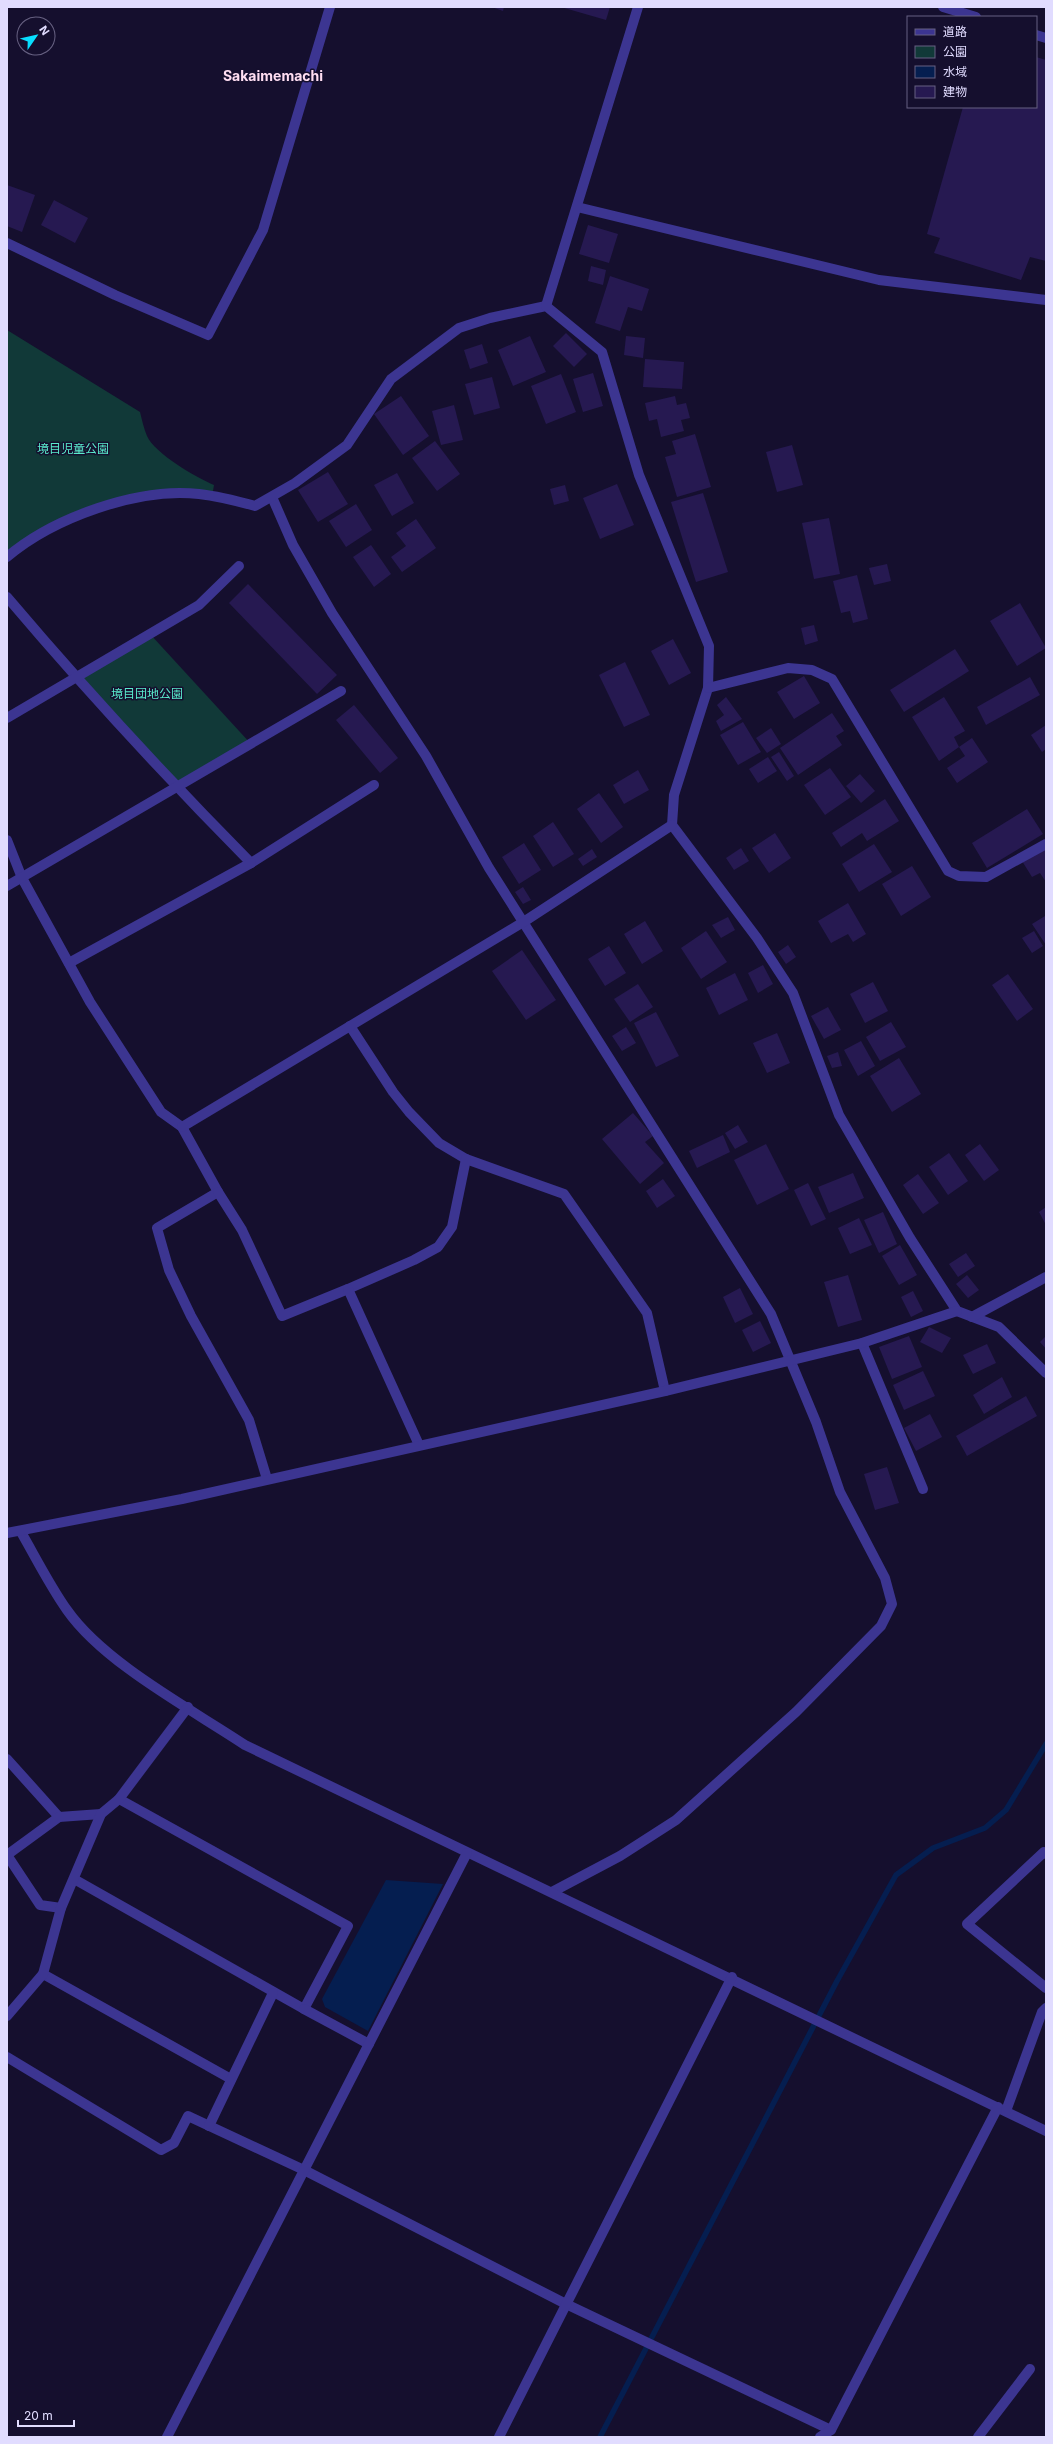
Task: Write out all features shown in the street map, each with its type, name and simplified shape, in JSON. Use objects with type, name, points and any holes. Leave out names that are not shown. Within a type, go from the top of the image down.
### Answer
[{"type":"street","points":[[7,243],[115,295],[208,335],[263,230],[330,7]]},
{"type":"street","points":[[546,306],[638,7]]},
{"type":"street","points":[[943,7],[956,9],[974,16]]},
{"type":"street","points":[[577,207],[879,280],[1046,300]]},
{"type":"street","points":[[7,557],[20,546],[52,527],[88,511],[148,495],[198,494],[255,506],[272,497],[347,445],[391,379],[459,328],[490,318],[546,306]]},
{"type":"street","points":[[546,306],[602,352],[639,475],[709,646],[708,688],[674,795],[672,825],[757,938],[793,993],[839,1115],[910,1238],[957,1311],[999,1327],[1046,1373]]},
{"type":"street","points":[[272,497],[293,546],[332,613],[422,749],[489,868],[525,921],[772,1314],[816,1422],[840,1492],[885,1578],[892,1604],[881,1626],[796,1712],[676,1820],[620,1856],[552,1892]]},
{"type":"street","points":[[7,718],[199,605],[239,566]]},
{"type":"street","points":[[7,597],[76,678],[176,787],[251,862]]},
{"type":"street","points":[[708,688],[788,668],[812,670],[832,679],[948,871],[959,876],[986,877],[1046,844]]},
{"type":"street","points":[[7,886],[341,691]]},
{"type":"street","points":[[69,964],[251,862],[374,785]]},
{"type":"street","points":[[182,1127],[525,921],[672,825]]},
{"type":"street","points":[[7,840],[22,878],[90,1002],[161,1112],[182,1127],[218,1192],[242,1230],[282,1316],[414,1260],[438,1247],[452,1227],[466,1159]]},
{"type":"street","points":[[350,1026],[393,1092],[408,1112],[439,1143],[466,1159],[564,1194],[647,1313],[665,1391]]},
{"type":"street","points":[[218,1192],[157,1228],[169,1270],[191,1316],[249,1420],[267,1479]]},
{"type":"street","points":[[972,1317],[1046,1278]]},
{"type":"street","points":[[348,1289],[419,1445]]},
{"type":"street","points":[[7,1533],[21,1532],[267,1479],[665,1391],[862,1343],[957,1311]]},
{"type":"street","points":[[862,1343],[923,1488]]},
{"type":"street","points":[[21,1532],[67,1611],[97,1644],[245,1745],[732,1977],[1046,2130]]},
{"type":"street","points":[[7,2016],[43,1974],[61,1908],[101,1814],[119,1799],[188,1707]]},
{"type":"street","points":[[7,1759],[59,1817]]},
{"type":"street","points":[[119,1799],[348,1926],[304,2009]]},
{"type":"street","points":[[61,1908],[40,1905],[7,1855],[59,1817],[101,1814]]},
{"type":"street","points":[[167,2437],[467,1852]]},
{"type":"street","points":[[1046,1854],[1044,1852],[966,1924],[1046,1988]]},
{"type":"street","points":[[74,1879],[273,1993],[369,2044]]},
{"type":"street","points":[[43,1974],[231,2079]]},
{"type":"street","points":[[499,2437],[732,1977]]},
{"type":"street","points":[[209,2126],[273,1993]]},
{"type":"street","points":[[820,2437],[830,2430],[1002,2109],[1042,2012],[1046,2008]]},
{"type":"street","points":[[7,2057],[161,2150],[174,2143],[188,2116],[304,2170],[566,2304],[830,2430]]},
{"type":"street","points":[[978,2437],[1030,2369]]},
{"type":"green space","name":"境目児童公園","points":[[7,330],[140,412],[147,436],[151,443],[177,464],[197,477],[214,485],[212,497],[148,495],[89,511],[7,557]]},
{"type":"green space","name":"境目団地公園","points":[[150,634],[251,744],[176,787],[76,678]]},
{"type":"water","points":[[386,1880],[443,1884],[368,2031],[325,2007],[322,1999]]},
{"type":"building","points":[[492,7],[504,7],[503,11]]},
{"type":"building","points":[[561,7],[610,7],[606,20]]},
{"type":"building","points":[[1037,57],[1046,60],[1046,261],[1030,257],[1021,280],[934,253],[940,238],[927,234],[963,108],[1037,108]]},
{"type":"building","points":[[7,185],[35,195],[22,232],[7,226]]},
{"type":"building","points":[[54,200],[88,218],[75,243],[41,225]]},
{"type":"building","points":[[588,225],[618,234],[609,263],[579,254]]},
{"type":"building","points":[[591,266],[606,270],[603,285],[588,281]]},
{"type":"building","points":[[610,276],[649,289],[642,311],[628,307],[620,331],[595,323]]},
{"type":"building","points":[[566,333],[587,354],[574,367],[553,346]]},
{"type":"building","points":[[530,336],[546,372],[513,386],[498,350]]},
{"type":"building","points":[[626,336],[645,338],[643,358],[624,355]]},
{"type":"building","points":[[482,344],[488,363],[470,369],[464,350]]},
{"type":"building","points":[[645,359],[684,362],[682,389],[643,387]]},
{"type":"building","points":[[593,373],[603,406],[583,412],[573,379]]},
{"type":"building","points":[[561,374],[576,412],[546,424],[531,386]]},
{"type":"building","points":[[492,377],[500,408],[474,415],[465,384]]},
{"type":"building","points":[[401,396],[429,436],[403,455],[374,414]]},
{"type":"building","points":[[675,396],[677,405],[686,403],[690,418],[681,420],[684,431],[661,437],[657,419],[649,421],[645,403]]},
{"type":"building","points":[[454,405],[463,440],[441,445],[432,411]]},
{"type":"building","points":[[695,434],[711,487],[677,497],[665,457],[676,454],[672,441]]},
{"type":"building","points":[[435,441],[460,474],[437,491],[412,458]]},
{"type":"building","points":[[792,445],[803,485],[777,492],[766,452]]},
{"type":"building","points":[[328,472],[348,504],[318,522],[298,490]]},
{"type":"building","points":[[397,473],[414,503],[392,516],[374,485]]},
{"type":"building","points":[[617,484],[634,525],[600,539],[583,498]]},
{"type":"building","points":[[565,485],[569,501],[554,505],[550,489]]},
{"type":"building","points":[[703,493],[728,572],[696,582],[671,502]]},
{"type":"building","points":[[356,504],[372,530],[346,547],[329,521]]},
{"type":"building","points":[[829,518],[840,574],[814,579],[802,523]]},
{"type":"building","points":[[416,519],[436,548],[402,572],[391,557],[406,546],[396,533]]},
{"type":"building","points":[[371,545],[391,574],[374,587],[353,557]]},
{"type":"building","points":[[887,564],[891,581],[874,585],[869,568]]},
{"type":"building","points":[[857,575],[868,619],[853,623],[850,611],[841,613],[833,581]]},
{"type":"building","points":[[248,584],[337,675],[317,694],[229,603]]},
{"type":"building","points":[[1020,603],[1046,648],[1017,666],[990,621]]},
{"type":"building","points":[[814,625],[818,641],[805,645],[801,628]]},
{"type":"building","points":[[673,639],[691,673],[669,685],[651,651]]},
{"type":"building","points":[[955,649],[969,671],[904,712],[890,690]]},
{"type":"building","points":[[625,662],[650,715],[624,727],[599,675]]},
{"type":"building","points":[[804,676],[820,703],[794,719],[777,692]]},
{"type":"building","points":[[1030,677],[1040,695],[986,725],[977,707]]},
{"type":"building","points":[[726,697],[742,719],[721,731],[716,721],[724,715],[717,705]]},
{"type":"building","points":[[944,697],[965,731],[954,737],[959,747],[939,761],[912,717]]},
{"type":"building","points":[[354,705],[398,758],[380,773],[336,720]]},
{"type":"building","points":[[832,713],[844,731],[836,736],[842,745],[798,775],[780,748]]},
{"type":"building","points":[[743,722],[761,752],[738,765],[720,735]]},
{"type":"building","points":[[1046,725],[1046,749],[1042,752],[1031,735]]},
{"type":"building","points":[[771,728],[781,744],[767,753],[756,738]]},
{"type":"building","points":[[972,738],[988,762],[957,783],[947,768],[965,756],[959,747]]},
{"type":"building","points":[[779,752],[794,776],[787,781],[771,757]]},
{"type":"building","points":[[768,757],[777,771],[758,783],[749,769]]},
{"type":"building","points":[[830,768],[851,797],[825,815],[804,785]]},
{"type":"building","points":[[638,770],[649,790],[624,804],[613,785]]},
{"type":"building","points":[[860,774],[875,791],[861,803],[846,786]]},
{"type":"building","points":[[599,793],[623,827],[601,843],[577,809]]},
{"type":"building","points":[[885,799],[899,821],[867,841],[862,833],[841,847],[832,833]]},
{"type":"building","points":[[1027,809],[1043,834],[987,868],[972,843]]},
{"type":"building","points":[[553,822],[574,854],[553,867],[533,836]]},
{"type":"building","points":[[775,833],[791,858],[769,873],[752,848]]},
{"type":"building","points":[[524,843],[541,870],[519,884],[502,857]]},
{"type":"building","points":[[874,844],[892,872],[859,892],[842,864]]},
{"type":"building","points":[[1046,847],[1046,882],[1040,873],[1032,877],[1022,861]]},
{"type":"building","points":[[741,848],[749,861],[734,870],[726,858]]},
{"type":"building","points":[[592,849],[597,857],[583,866],[578,859]]},
{"type":"building","points":[[912,866],[931,897],[901,916],[882,884]]},
{"type":"building","points":[[523,887],[531,900],[523,904],[515,892]]},
{"type":"building","points":[[848,903],[866,934],[853,942],[848,934],[831,943],[818,921]]},
{"type":"building","points":[[1045,916],[1046,918],[1046,945],[1032,924]]},
{"type":"building","points":[[728,917],[735,930],[721,938],[712,925]]},
{"type":"building","points":[[645,921],[663,951],[642,964],[624,934]]},
{"type":"building","points":[[706,931],[727,962],[701,979],[681,948]]},
{"type":"building","points":[[1034,931],[1043,946],[1032,953],[1022,938]]},
{"type":"building","points":[[788,945],[796,957],[786,964],[778,952]]},
{"type":"building","points":[[609,946],[626,973],[605,986],[588,959]]},
{"type":"building","points":[[522,950],[556,1000],[526,1020],[492,971]]},
{"type":"building","points":[[763,965],[773,984],[758,993],[748,973]]},
{"type":"building","points":[[735,973],[748,1000],[719,1015],[706,988]]},
{"type":"building","points":[[1008,974],[1033,1009],[1017,1021],[992,985]]},
{"type":"building","points":[[873,982],[888,1011],[865,1023],[850,994]]},
{"type":"building","points":[[638,984],[653,1007],[630,1022],[614,999]]},
{"type":"building","points":[[828,1007],[841,1030],[824,1039],[811,1016]]},
{"type":"building","points":[[656,1012],[679,1056],[656,1067],[634,1023]]},
{"type":"building","points":[[891,1022],[906,1047],[880,1061],[866,1037]]},
{"type":"building","points":[[626,1027],[636,1043],[622,1051],[612,1036]]},
{"type":"building","points":[[777,1033],[790,1063],[767,1073],[753,1043]]},
{"type":"building","points":[[861,1041],[875,1066],[858,1076],[844,1050]]},
{"type":"building","points":[[838,1052],[842,1066],[832,1068],[827,1056]]},
{"type":"building","points":[[899,1058],[921,1094],[892,1112],[870,1076]]},
{"type":"building","points":[[633,1113],[653,1136],[645,1142],[664,1163],[640,1184],[602,1139]]},
{"type":"building","points":[[738,1125],[748,1142],[735,1149],[725,1133]]},
{"type":"building","points":[[723,1135],[730,1152],[697,1168],[689,1151]]},
{"type":"building","points":[[766,1144],[789,1189],[757,1205],[734,1160]]},
{"type":"building","points":[[980,1144],[999,1170],[984,1181],[965,1155]]},
{"type":"building","points":[[949,1153],[968,1181],[948,1195],[929,1167]]},
{"type":"building","points":[[853,1173],[864,1198],[829,1213],[818,1187]]},
{"type":"building","points":[[918,1174],[939,1203],[923,1214],[903,1185]]},
{"type":"building","points":[[663,1179],[675,1196],[657,1208],[646,1191]]},
{"type":"building","points":[[808,1183],[826,1219],[811,1226],[794,1190]]},
{"type":"building","points":[[1046,1207],[1046,1225],[1039,1212]]},
{"type":"building","points":[[883,1212],[897,1244],[879,1253],[864,1220]]},
{"type":"building","points":[[859,1218],[872,1245],[850,1254],[838,1228]]},
{"type":"building","points":[[900,1245],[917,1275],[899,1285],[882,1256]]},
{"type":"building","points":[[966,1253],[975,1266],[958,1277],[949,1264]]},
{"type":"building","points":[[848,1275],[862,1320],[838,1327],[824,1282]]},
{"type":"building","points":[[967,1275],[979,1290],[968,1298],[956,1284]]},
{"type":"building","points":[[740,1288],[753,1314],[735,1323],[723,1297]]},
{"type":"building","points":[[913,1291],[923,1311],[911,1317],[901,1297]]},
{"type":"building","points":[[760,1321],[771,1343],[753,1352],[742,1330]]},
{"type":"building","points":[[929,1327],[951,1338],[942,1353],[920,1342]]},
{"type":"building","points":[[909,1336],[922,1367],[892,1379],[879,1347]]},
{"type":"building","points":[[1046,1336],[1046,1349],[1040,1342]]},
{"type":"building","points":[[987,1344],[996,1363],[973,1374],[963,1355]]},
{"type":"building","points":[[923,1371],[935,1396],[904,1410],[893,1385]]},
{"type":"building","points":[[1002,1377],[1012,1397],[984,1414],[973,1395]]},
{"type":"building","points":[[1026,1396],[1037,1416],[967,1456],[956,1436]]},
{"type":"building","points":[[930,1414],[942,1437],[916,1451],[904,1428]]},
{"type":"building","points":[[887,1467],[899,1503],[875,1510],[864,1474]]},
{"type":"waterway","points":[[600,2437],[837,1981],[896,1875],[933,1848],[985,1828],[1006,1810],[1046,1744]]},
{"type":"district","name":"Sakaimemachi","points":[[273,75]]}]
